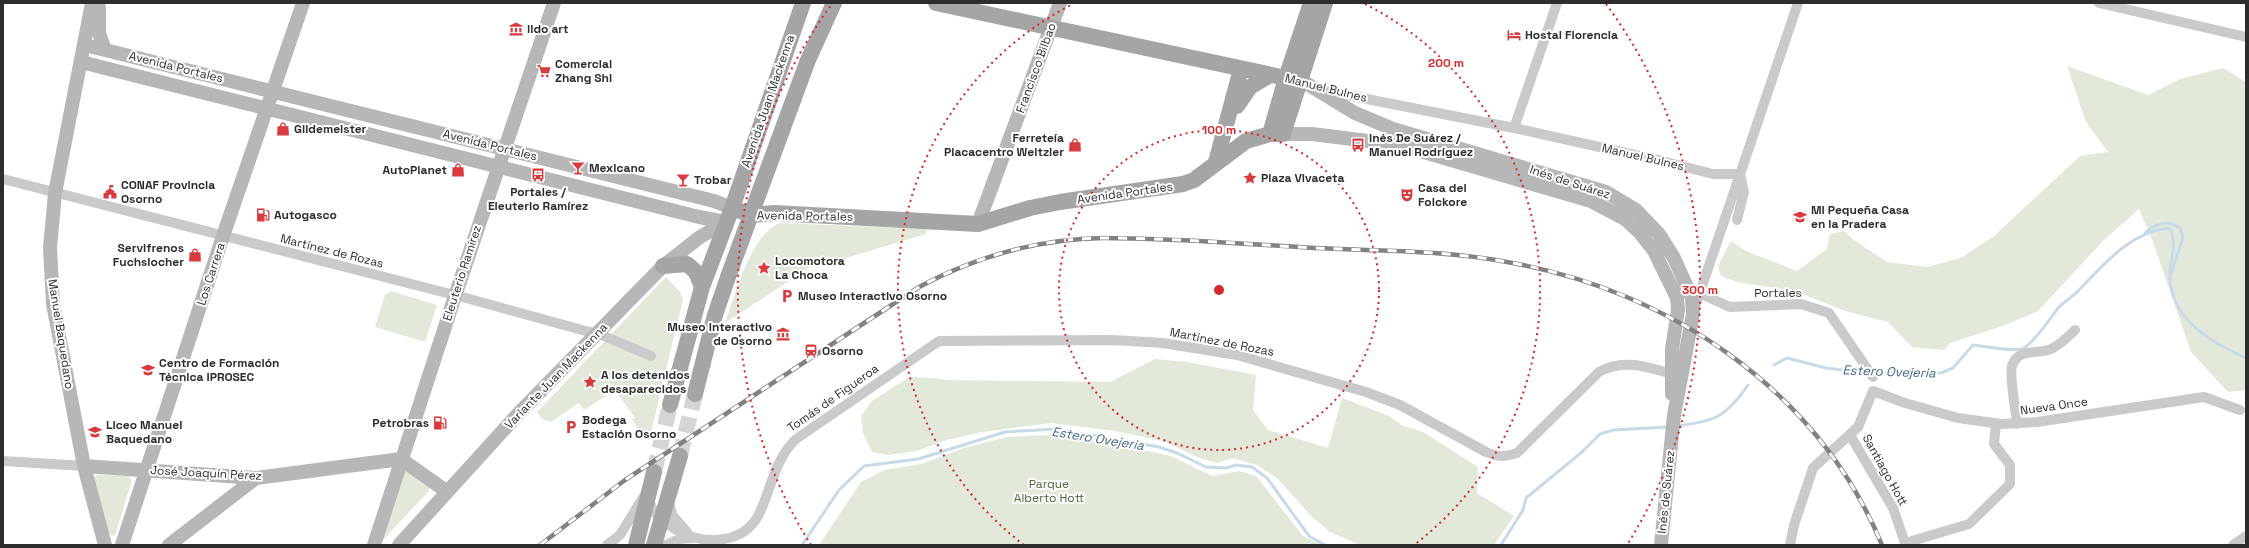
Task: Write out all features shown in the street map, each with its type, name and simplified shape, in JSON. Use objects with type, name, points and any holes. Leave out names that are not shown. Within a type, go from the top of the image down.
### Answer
[{"type":"main road","name":"Manuel Baquedano","points":[[92,3],[55,193],[50,248],[53,304],[84,466],[105,545]]},
{"type":"main road","points":[[99,3],[98,29],[105,50]]},
{"type":"main road","name":"Los Carrera","points":[[122,545],[223,236],[303,3]]},
{"type":"main road","name":"Eleuterio Ramírez","points":[[374,545],[498,165],[554,3]]},
{"type":"main road","name":"Avenida Juan Mackenna","points":[[670,405],[702,287],[729,215],[802,3]]},
{"type":"main road","name":"Avenida Juan Mackenna","points":[[695,394],[715,315],[815,41],[834,3]]},
{"type":"main road","name":"Manuel Bulnes","points":[[936,3],[1292,79],[1317,88]]},
{"type":"main road","name":"Francisco Bilbao","points":[[978,224],[1060,3]]},
{"type":"main road","points":[[1276,134],[1292,79],[1311,3]]},
{"type":"main road","points":[[1292,79],[1324,3]]},
{"type":"main road","name":"Avenida Portales","points":[[85,45],[714,201],[729,215]]},
{"type":"main road","name":"Avenida Portales","points":[[81,62],[627,198],[729,215],[774,213],[978,224],[1030,208],[1060,202],[1183,184],[1194,180],[1216,162],[1246,141],[1276,134],[1312,134]]},
{"type":"main road","points":[[174,85],[179,68]]},
{"type":"main road","points":[[1216,162],[1241,69]]},
{"type":"main road","points":[[1246,141],[1237,139],[1232,133],[1236,108],[1246,92],[1270,75]]},
{"type":"main road","name":"Inés de Suárez","points":[[1317,88],[1372,122],[1535,177],[1614,212],[1632,225],[1654,251],[1675,293],[1678,307],[1672,349],[1674,415]]},
{"type":"main road","points":[[349,129],[354,112]]},
{"type":"main road","name":"Inés de Suárez","points":[[1312,134],[1400,145],[1606,192],[1627,204],[1644,217],[1659,234],[1674,258],[1689,289],[1693,314],[1674,415],[1661,545]]},
{"type":"main road","points":[[560,181],[565,164]]},
{"type":"main road","points":[[588,188],[593,171]]},
{"type":"main road","points":[[627,198],[631,180]]},
{"type":"main road","name":"Variante Juan Mackenna","points":[[399,545],[446,492],[595,335],[663,266],[729,215]]},
{"type":"main road","points":[[663,266],[687,264],[696,272],[702,287]]},
{"type":"main road","points":[[654,545],[680,456]]},
{"type":"main road","points":[[401,459],[446,492]]},
{"type":"main road","name":"José Joaquín Pérez","points":[[84,466],[256,478],[401,459]]},
{"type":"main road","points":[[641,543],[653,476]]},
{"type":"main road","points":[[169,545],[256,478]]},
{"type":"main road","points":[[368,545],[381,526]]},
{"type":"street","points":[[1514,128],[1557,3]]},
{"type":"street","points":[[1693,314],[1798,3]]},
{"type":"street","points":[[2099,3],[2246,37]]},
{"type":"street","name":"Manuel Bulnes","points":[[1317,88],[1514,128],[1713,174],[1740,174]]},
{"type":"street","points":[[1737,220],[1744,192],[1740,174]]},
{"type":"street","name":"Martínez de Rozas","points":[[3,179],[455,296],[595,335],[604,336],[651,356]]},
{"type":"street","name":"Portales","points":[[1699,293],[1730,307],[1801,304],[1829,313],[1871,373]]},
{"type":"street","points":[[2017,424],[2011,367],[2016,357],[2026,352],[2050,350],[2066,339],[2075,330]]},
{"type":"street","name":"Martínez de Rozas","points":[[939,341],[1137,341],[1237,355],[1382,397],[1486,452],[1495,456],[1506,457],[1517,453],[1599,372],[1616,364],[1629,364],[1672,374]]},
{"type":"street","name":"Tomás de Figueroa","points":[[666,545],[678,539],[693,538],[718,541],[736,535],[746,529],[760,512],[778,461],[786,448],[815,425],[939,341]]},
{"type":"street","name":"Nueva Once","points":[[1850,435],[1858,427],[1873,390],[1920,407],[1973,421],[1996,424],[2017,424],[2204,397],[2240,410]]},
{"type":"street","name":"Santiago Hott","points":[[1850,435],[1893,508],[1905,543],[1969,524],[2010,484],[2010,465],[1994,444],[1996,424]]},
{"type":"street","points":[[1790,545],[1794,525],[1813,468],[1850,435]]},
{"type":"street","name":"José Joaquín Pérez","points":[[3,461],[84,466]]},
{"type":"street","points":[[611,543],[620,535],[653,476]]},
{"type":"street","name":"Tomás de Figueroa","points":[[653,476],[650,505],[662,520],[680,532],[693,538]]},
{"type":"street","points":[[668,497],[673,516],[693,538]]},
{"type":"street","points":[[2233,545],[2246,536]]},
{"type":"street","points":[[611,543],[641,543]]},
{"type":"green space","points":[[2067,66],[2148,95],[2180,79],[2223,68],[2246,82],[2246,390],[2228,392],[2191,352],[2153,242],[2139,209],[2104,240],[2038,311],[2005,325],[1950,343],[1944,350],[1912,347],[1888,322],[1845,311],[1795,291],[1737,282],[1721,276],[1718,266],[1731,241],[1746,251],[1797,271],[1827,249],[1830,234],[1844,231],[1854,240],[1887,262],[1927,267],[1961,258],[1994,236],[2080,156],[2108,152],[2086,122]]},
{"type":"green space","points":[[780,223],[926,229],[926,234],[836,261],[824,258],[725,323],[739,282],[752,252],[770,229]]},
{"type":"green space","points":[[666,277],[680,292],[683,299],[651,432],[644,437],[632,419],[635,418],[615,390],[584,410],[579,403],[551,422],[542,419],[537,412]]},
{"type":"green space","points":[[391,291],[437,305],[425,342],[375,327],[385,295]]},
{"type":"green space","points":[[1155,359],[1187,362],[1256,375],[1253,410],[1268,430],[1328,448],[1342,398],[1387,415],[1403,426],[1423,432],[1478,467],[1477,493],[1514,516],[1494,545],[1360,545],[1330,532],[1312,517],[1277,478],[1257,465],[1233,458],[1217,463],[1199,458],[1163,441],[1115,431],[1051,423],[982,432],[947,440],[916,451],[889,455],[872,452],[863,433],[861,416],[872,401],[909,377],[936,378],[945,380],[1110,382]]},
{"type":"green space","name":"Parque Alberto Hott","points":[[1053,435],[1124,446],[1171,456],[1212,476],[1240,471],[1257,477],[1303,536],[1323,545],[819,545],[861,482],[884,470],[921,464],[964,448],[1007,437]]},
{"type":"green space","points":[[402,467],[429,482],[429,491],[384,539],[379,537]]},
{"type":"green space","points":[[98,475],[128,476],[132,480],[115,535],[111,536],[107,530],[94,477]]},
{"type":"waterway","name":"Estero Ovejeria","points":[[2145,233],[2162,223],[2175,225],[2180,228],[2183,238],[2171,274]]},
{"type":"waterway","name":"Estero Ovejeria","points":[[1874,373],[1941,373],[1953,368],[1973,345],[2007,350],[2024,348],[2047,324],[2058,308],[2078,291],[2120,250],[2143,235],[2169,228],[2173,238],[2173,253],[2170,269],[2171,286],[2175,300],[2182,313],[2192,325],[2204,335],[2246,358]]},
{"type":"waterway","name":"Estero Ovejeria","points":[[1774,365],[1787,358],[1826,368],[1867,373]]},
{"type":"waterway","name":"Estero Ovejeria","points":[[1676,426],[1710,420],[1718,416],[1733,404],[1748,385]]},
{"type":"waterway","name":"Estero Ovejeria","points":[[1501,545],[1523,510],[1526,498],[1582,452],[1600,434],[1613,430],[1668,427]]},
{"type":"waterway","name":"Estero Ovejeria","points":[[802,545],[839,490],[864,466],[918,459],[1005,432],[1056,429],[1159,447],[1177,453],[1206,467],[1226,468],[1236,465],[1252,467],[1267,478],[1309,536],[1325,545]]},
{"type":"tunnel","points":[[680,456],[695,394]]},
{"type":"tunnel","points":[[654,472],[670,405]]},
{"type":"railway","points":[[540,545],[625,480],[919,287],[963,266],[1008,251],[1055,242],[1103,238],[1183,240],[1459,255],[1507,262],[1567,276],[1625,296],[1680,323],[1731,356],[1778,395],[1819,439],[1854,489],[1882,545]]},
{"type":"place","name":"lido art","points":[[516,29]]},
{"type":"place","name":"Hostal Florencia","points":[[1514,35]]},
{"type":"place","name":"Comercial Zhang Shi","points":[[544,71]]},
{"type":"place","name":"Gildemeister","points":[[283,129]]},
{"type":"place","name":"Ferreteía Placacentro Weitzler","points":[[1075,145]]},
{"type":"place","name":"Inés De Suárez / Manuel Rodríguez","points":[[1358,145]]},
{"type":"place","name":"Mexicano","points":[[578,168]]},
{"type":"place","name":"AutoPlanet","points":[[458,170]]},
{"type":"place","name":"Portales / Eleuterio Ramírez","points":[[538,175]]},
{"type":"place","name":"Plaza Vivaceta","points":[[1250,178]]},
{"type":"place","name":"Trobar","points":[[683,180]]},
{"type":"place","name":"CONAF Provincia Osorno","points":[[110,192]]},
{"type":"place","name":"Casa del Folckore","points":[[1407,195]]},
{"type":"place","name":"Autogasco","points":[[263,215]]},
{"type":"place","name":"Mi Pequeña Casa en la Pradera","points":[[1800,217]]},
{"type":"place","name":"Servifrenos Fuchslocher","points":[[195,255]]},
{"type":"place","name":"Locomotora La Choca","points":[[764,268]]},
{"type":"place","name":"Museo Interactivo Osorno","points":[[787,296]]},
{"type":"place","name":"Museo Interactivo de Osorno","points":[[783,334]]},
{"type":"place","name":"Osorno","points":[[811,351]]},
{"type":"place","name":"Centro de Formación Técnica IPROSEC","points":[[148,370]]},
{"type":"place","name":"A los detenidos desaparecidos","points":[[590,382]]},
{"type":"place","name":"Petrobras","points":[[440,423]]},
{"type":"place","name":"Bodega Estación Osorno","points":[[571,427]]},
{"type":"place","name":"Liceo Manuel Baquedano","points":[[95,432]]}]
